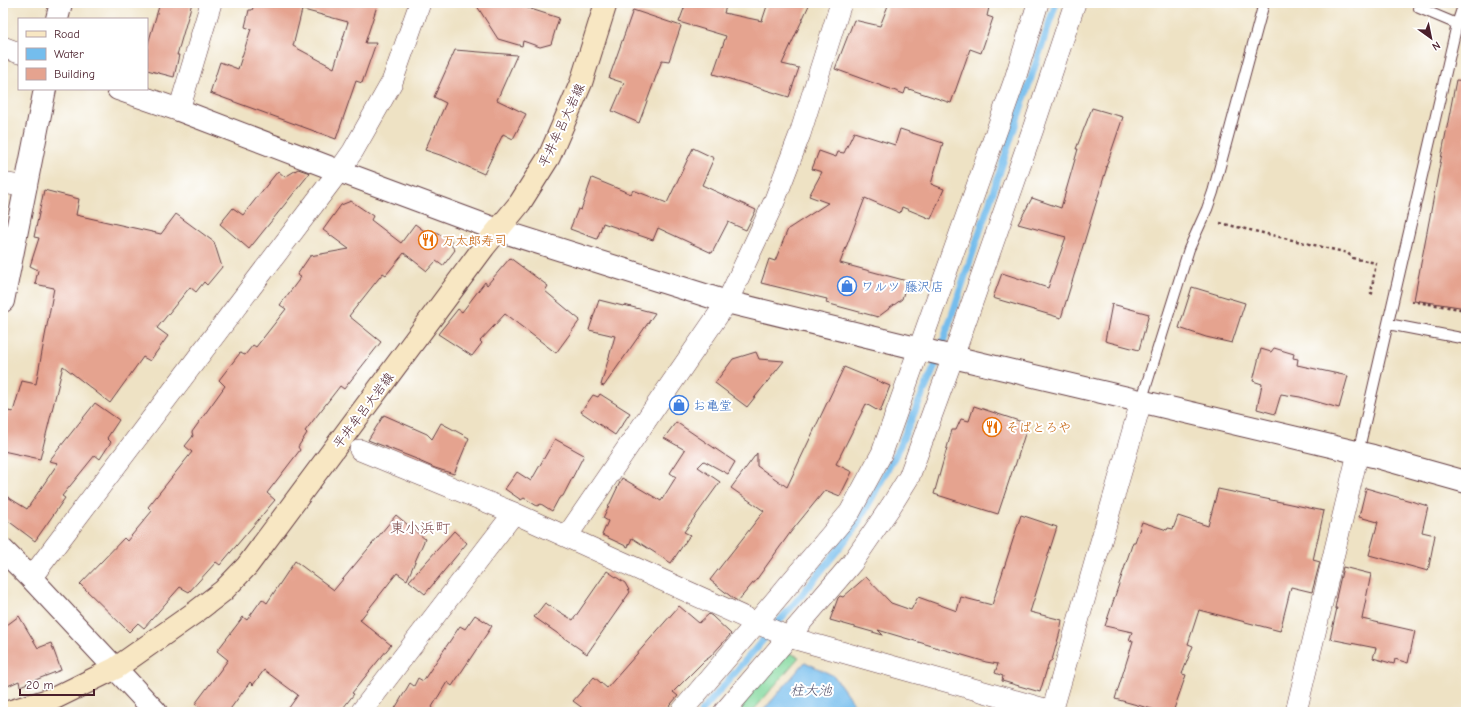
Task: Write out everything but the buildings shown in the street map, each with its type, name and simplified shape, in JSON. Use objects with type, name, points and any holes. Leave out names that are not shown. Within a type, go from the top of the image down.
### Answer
[{"type":"main road","name":"平井牟呂大岩線","points":[[8,712],[55,698],[116,668],[217,595],[246,566],[498,230],[520,203],[549,157],[581,83],[606,3]]},
{"type":"street","points":[[57,18],[61,3]]},
{"type":"street","points":[[179,110],[211,3]]},
{"type":"street","points":[[31,578],[339,172],[353,151],[392,82],[420,3]]},
{"type":"street","points":[[568,536],[727,302],[774,202],[800,134],[841,3]]},
{"type":"street","points":[[681,712],[850,512],[882,453],[1014,80],[1038,3]]},
{"type":"street","points":[[724,712],[852,563],[892,506],[909,477],[1033,129],[1075,3]]},
{"type":"street","points":[[3,48],[18,54]]},
{"type":"street","points":[[3,301],[45,90]]},
{"type":"street","points":[[121,90],[179,110],[339,172],[498,230],[727,302],[1358,453],[1466,482]]},
{"type":"street","points":[[3,183],[26,188]]},
{"type":"street","points":[[360,450],[568,536],[788,637],[1052,712],[1141,402]]},
{"type":"street","points":[[1296,712],[1358,453]]},
{"type":"street","points":[[361,712],[514,513]]},
{"type":"street","points":[[3,550],[156,712]]},
{"type":"lane","points":[[1141,402],[1189,250],[1213,192],[1264,3]]},
{"type":"lane","points":[[1358,453],[1457,24],[1464,3]]},
{"type":"lane","points":[[1419,8],[1457,24]]},
{"type":"lane","points":[[1388,324],[1466,339]]},
{"type":"path","points":[[1217,222],[1348,254],[1352,258],[1376,263],[1371,293],[1466,310]]},
{"type":"green space","points":[[785,651],[799,657],[752,712],[734,712]]},
{"type":"water","name":"柱大池","points":[[805,662],[834,676],[860,712],[762,712]]},
{"type":"waterway","points":[[701,712],[800,597],[856,527],[896,454],[935,366],[1056,3]]},
{"type":"place","name":"万太郎寿司","points":[[428,240]]},
{"type":"place","name":"ワルツ 藤沢店","points":[[847,286]]},
{"type":"place","name":"お亀堂","points":[[679,405]]},
{"type":"place","name":"そばとろや","points":[[992,427]]},
{"type":"district","name":"東小浜町","points":[[420,528]]}]
